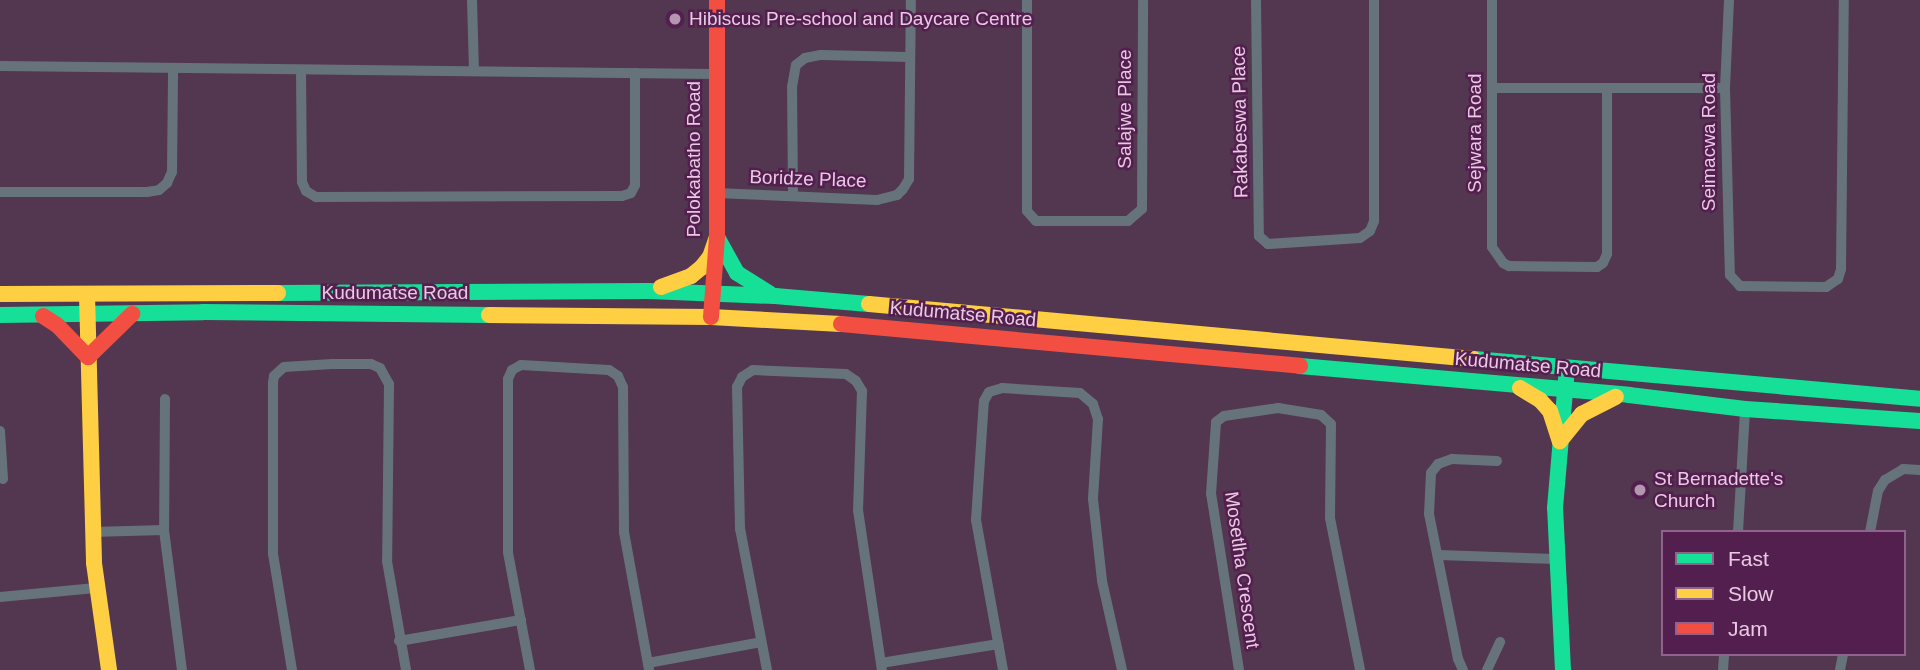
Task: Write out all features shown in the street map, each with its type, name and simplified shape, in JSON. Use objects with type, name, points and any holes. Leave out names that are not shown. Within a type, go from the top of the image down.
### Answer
[{"type":"main road","name":"Polokabatho Road","points":[[711,317],[717,237],[717,0]]},
{"type":"main road","points":[[649,291],[691,276],[710,257],[717,237]]},
{"type":"main road","points":[[717,237],[737,273],[775,296]]},
{"type":"main road","name":"Kudumatse Road","points":[[0,294],[649,291],[775,296],[1920,399]]},
{"type":"main road","points":[[87,294],[92,532],[96,588],[109,670]]},
{"type":"main road","points":[[88,357],[104,338],[132,314]]},
{"type":"main road","name":"Kudumatse Road","points":[[0,316],[132,314],[711,317],[836,324],[1629,395],[1745,409],[1920,421]]},
{"type":"main road","points":[[43,316],[57,325],[88,357]]},
{"type":"main road","points":[[1563,670],[1555,508],[1567,369]]},
{"type":"main road","points":[[1514,385],[1540,400],[1550,411],[1560,441]]},
{"type":"main road","points":[[1560,441],[1582,414],[1596,404],[1629,395]]},
{"type":"street","points":[[472,0],[474,70]]},
{"type":"street","points":[[793,196],[792,87],[796,65],[805,58],[821,55],[909,57],[911,0]]},
{"type":"street","name":"Salajwe Place","points":[[1027,0],[1027,211],[1036,220],[1128,221],[1136,217],[1142,209],[1143,0]]},
{"type":"street","name":"Rakabeswa Place","points":[[1256,0],[1259,236],[1268,244],[1360,238],[1370,231],[1374,221],[1374,0]]},
{"type":"street","name":"Sejwara Road","points":[[1492,0],[1492,247],[1503,263],[1509,266],[1597,267],[1603,263],[1607,254],[1607,88]]},
{"type":"street","name":"Seimacwa Road","points":[[1729,0],[1725,88],[1728,267],[1740,286],[1826,287],[1838,279],[1841,269],[1844,0]]},
{"type":"street","name":"Boridze Place","points":[[716,192],[877,200],[897,195],[909,179],[909,57]]},
{"type":"street","points":[[0,66],[715,74]]},
{"type":"street","points":[[0,192],[159,190],[167,183],[172,172],[173,68]]},
{"type":"street","points":[[301,71],[302,182],[306,191],[316,197],[622,196],[631,193],[635,185],[635,73]]},
{"type":"street","points":[[1493,88],[1725,88]]},
{"type":"street","points":[[292,670],[273,554],[274,376],[284,367],[371,364],[385,375],[389,384],[387,561],[406,670]]},
{"type":"street","points":[[530,670],[508,552],[509,379],[512,370],[521,365],[609,370],[618,376],[623,387],[624,532],[649,666],[761,642]]},
{"type":"street","points":[[767,670],[740,529],[737,387],[742,377],[753,370],[846,374],[856,381],[862,391],[858,510],[882,667],[998,644]]},
{"type":"street","points":[[1003,670],[976,520],[984,401],[989,392],[1002,388],[1080,393],[1093,404],[1098,419],[1093,499],[1102,581],[1122,670]]},
{"type":"street","points":[[165,399],[164,530],[182,670]]},
{"type":"street","name":"Mosetlha Crescent","points":[[1239,670],[1211,494],[1216,422],[1224,416],[1278,408],[1328,418],[1331,424],[1330,518],[1360,670]]},
{"type":"street","points":[[1738,530],[1745,409]]},
{"type":"street","points":[[0,431],[3,479]]},
{"type":"street","points":[[1463,670],[1458,659],[1429,514],[1431,473],[1438,464],[1452,459],[1497,461]]},
{"type":"street","points":[[1870,530],[1878,491],[1893,472],[1903,469],[1920,470]]},
{"type":"street","points":[[92,532],[164,530]]},
{"type":"street","points":[[1439,555],[1556,559]]},
{"type":"street","points":[[0,597],[96,588]]},
{"type":"street","points":[[400,641],[521,620]]},
{"type":"street","points":[[1487,670],[1500,642]]},
{"type":"traffic: fast","points":[[717,237],[737,273],[770,294]]},
{"type":"traffic: fast","points":[[278,293],[649,291],[775,296],[869,304]]},
{"type":"traffic: fast","points":[[0,315],[203,312],[489,315]]},
{"type":"traffic: fast","points":[[1474,359],[1920,399]]},
{"type":"traffic: fast","points":[[1300,366],[1629,395],[1745,409],[1920,421]]},
{"type":"traffic: fast","points":[[1563,670],[1555,508],[1567,369]]},
{"type":"traffic: slow","points":[[661,287],[691,276],[701,268],[710,257],[717,237]]},
{"type":"traffic: slow","points":[[0,294],[278,293]]},
{"type":"traffic: slow","points":[[87,294],[94,563],[109,670]]},
{"type":"traffic: slow","points":[[869,304],[1474,359]]},
{"type":"traffic: slow","points":[[489,315],[711,317],[841,324]]},
{"type":"traffic: slow","points":[[1520,388],[1540,400],[1550,411],[1560,441]]},
{"type":"traffic: slow","points":[[1560,441],[1582,414],[1616,397]]},
{"type":"traffic: jam","points":[[711,317],[717,237],[717,0]]},
{"type":"traffic: jam","points":[[43,316],[57,325],[88,357],[132,314]]},
{"type":"traffic: jam","points":[[841,324],[1300,366]]},
{"type":"place","name":"Hibiscus Pre-school and Daycare Centre","points":[[675,19]]},
{"type":"place","name":"St Bernadette's Church","points":[[1640,490]]}]
